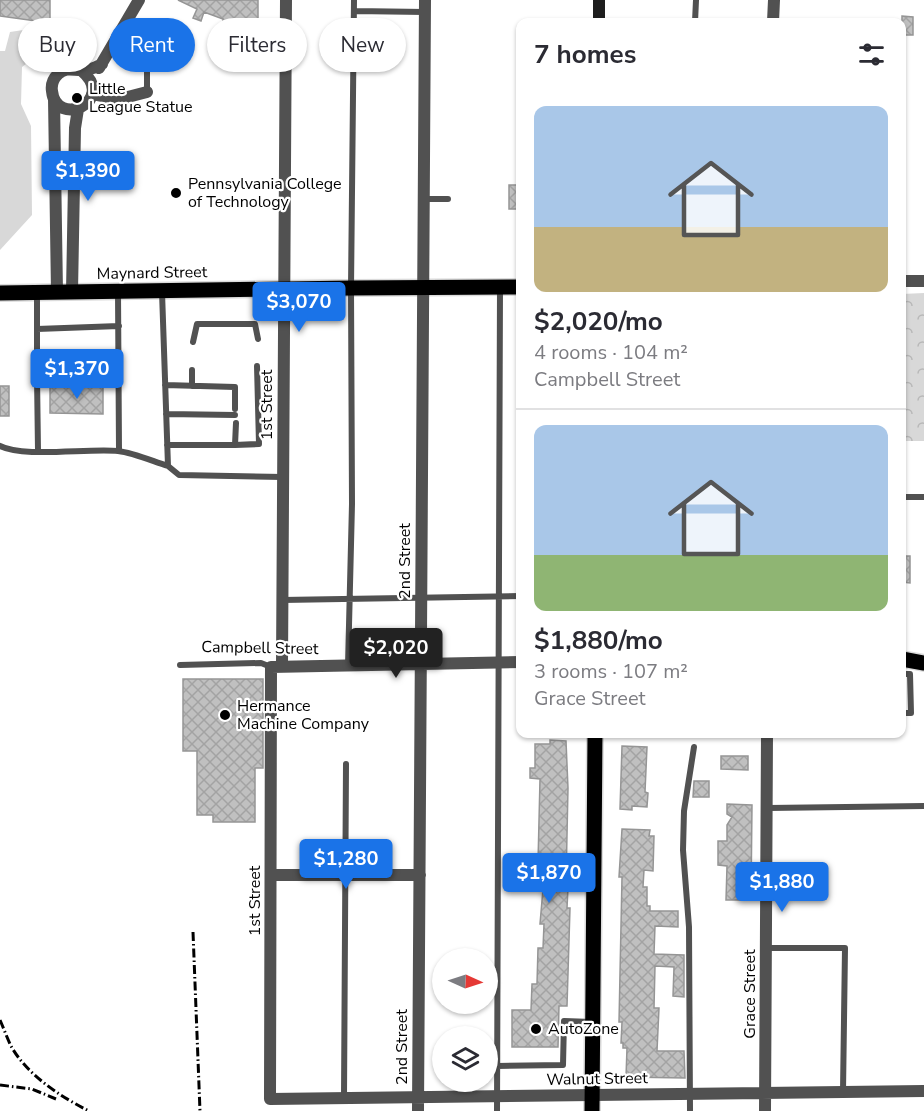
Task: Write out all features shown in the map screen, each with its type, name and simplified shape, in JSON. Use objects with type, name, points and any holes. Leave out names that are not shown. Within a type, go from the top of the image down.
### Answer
[{"type":"main road","points":[[599,0],[599,18]]},
{"type":"main road","name":"Maynard Street","points":[[0,293],[516,287]]},
{"type":"main road","points":[[906,659],[924,663]]},
{"type":"main road","points":[[592,1104],[595,738]]},
{"type":"street","points":[[54,99],[62,108],[70,110],[85,105],[102,64],[139,0]]},
{"type":"street","name":"1st Street","points":[[286,0],[286,18]]},
{"type":"street","points":[[773,18],[774,0]]},
{"type":"street","name":"2nd Street","points":[[418,1111],[425,6]]},
{"type":"street","points":[[97,67],[102,64]]},
{"type":"street","points":[[61,72],[54,79],[51,87],[54,99],[64,292]]},
{"type":"street","points":[[83,72],[92,88],[120,99],[147,92]]},
{"type":"street","name":"1st Street","points":[[270,1099],[277,667],[282,600],[285,72]]},
{"type":"street","points":[[64,292],[78,109]]},
{"type":"street","points":[[906,281],[924,281]]},
{"type":"street","name":"Campbell Street","points":[[277,667],[516,662]]},
{"type":"street","name":"Grace Street","points":[[765,1111],[767,738]]},
{"type":"street","points":[[272,875],[420,875]]},
{"type":"street","name":"Walnut Street","points":[[270,1099],[497,1096],[592,1104],[690,1094],[924,1091]]},
{"type":"lane","points":[[348,666],[351,599],[354,0]]},
{"type":"lane","points":[[696,0],[696,18]]},
{"type":"lane","name":"2nd Street","points":[[354,11],[425,6]]},
{"type":"lane","points":[[147,72],[147,92]]},
{"type":"lane","points":[[424,199],[448,199]]},
{"type":"lane","points":[[497,1026],[500,287]]},
{"type":"lane","points":[[118,291],[119,451]]},
{"type":"lane","points":[[162,291],[168,466]]},
{"type":"lane","points":[[37,292],[38,451]]},
{"type":"lane","points":[[192,342],[198,324],[255,324],[258,339]]},
{"type":"lane","points":[[37,329],[119,326]]},
{"type":"lane","points":[[167,446],[259,444],[257,366]]},
{"type":"lane","points":[[192,370],[192,386]]},
{"type":"lane","points":[[38,376],[119,376]]},
{"type":"lane","points":[[165,385],[235,387],[235,412],[166,414]]},
{"type":"lane","points":[[236,423],[236,445]]},
{"type":"lane","points":[[0,446],[7,450],[119,451],[168,466],[179,475],[283,477]]},
{"type":"lane","points":[[906,497],[924,497]]},
{"type":"lane","points":[[282,600],[516,596]]},
{"type":"lane","name":"Campbell Street","points":[[180,665],[261,663],[277,667]]},
{"type":"lane","points":[[906,674],[910,674],[911,712],[906,713]]},
{"type":"lane","points":[[690,1111],[689,927],[683,850],[684,812],[694,747]]},
{"type":"lane","points":[[344,1098],[346,764]]},
{"type":"lane","points":[[768,808],[924,806]]},
{"type":"lane","points":[[766,948],[845,948],[843,1092]]},
{"type":"lane","points":[[498,1066],[563,1065],[564,1021],[592,1022]]},
{"type":"lane","points":[[497,1092],[497,1111]]},
{"type":"green space","points":[[18,31],[18,72],[22,72],[21,104],[31,126],[32,215],[0,250],[0,51],[5,51],[10,32]]},
{"type":"green space","points":[[924,293],[924,441],[906,441],[906,294]]},
{"type":"building","points":[[0,0],[50,0],[50,18],[0,16]]},
{"type":"building","points":[[178,0],[258,0],[258,18],[220,18],[204,12],[201,21],[193,18],[197,9]]},
{"type":"building","points":[[902,16],[913,17],[913,35],[906,35],[906,18]]},
{"type":"building","points":[[509,185],[516,185],[516,209],[509,209]]},
{"type":"building","points":[[0,386],[9,386],[9,416],[0,416]]},
{"type":"building","points":[[50,386],[103,386],[103,414],[50,413]]},
{"type":"building","points":[[906,556],[910,556],[910,583],[906,582]]},
{"type":"building","name":"Hermance Machine Company","points":[[183,679],[263,679],[263,768],[255,768],[255,822],[213,822],[213,815],[197,815],[197,751],[183,751]]},
{"type":"building","points":[[550,740],[566,741],[568,788],[566,888],[568,888],[567,908],[570,908],[567,1006],[559,1006],[558,1047],[512,1047],[512,1010],[531,1010],[532,984],[537,984],[538,948],[543,948],[544,924],[540,924],[544,877],[539,877],[539,871],[533,871],[533,862],[538,862],[540,779],[530,778],[530,768],[535,768],[535,744],[550,744]]},
{"type":"building","points":[[622,746],[647,747],[645,792],[648,793],[647,807],[632,806],[632,810],[620,809]]},
{"type":"building","points":[[721,756],[748,756],[748,770],[721,769]]},
{"type":"building","points":[[694,781],[709,781],[709,797],[693,797]]},
{"type":"building","points":[[727,804],[752,805],[751,900],[726,900],[727,866],[718,865],[718,841],[727,841],[727,825],[732,817],[727,814]]},
{"type":"building","points":[[622,829],[650,830],[649,836],[654,836],[653,871],[644,870],[643,887],[647,887],[647,906],[650,906],[650,911],[678,911],[678,927],[655,926],[654,954],[684,955],[684,997],[673,996],[674,967],[655,966],[654,1008],[659,1008],[657,1051],[684,1051],[685,1078],[626,1077],[627,1048],[623,1048],[623,1043],[621,1043],[622,1022],[619,1022],[622,877],[619,877]]},
{"type":"railway","points":[[193,932],[200,1111]]},
{"type":"railway","points":[[0,1020],[11,1046],[35,1076],[56,1092],[89,1111]]},
{"type":"railway","points":[[0,1085],[32,1089],[56,1099]]},
{"type":"place","name":"Little League Statue","points":[[77,98]]},
{"type":"place","name":"Pennsylvania College of Technology","points":[[176,193]]},
{"type":"place","name":"Hermance Machine Company","points":[[225,715]]},
{"type":"place","name":"AutoZone","points":[[536,1029]]}]
